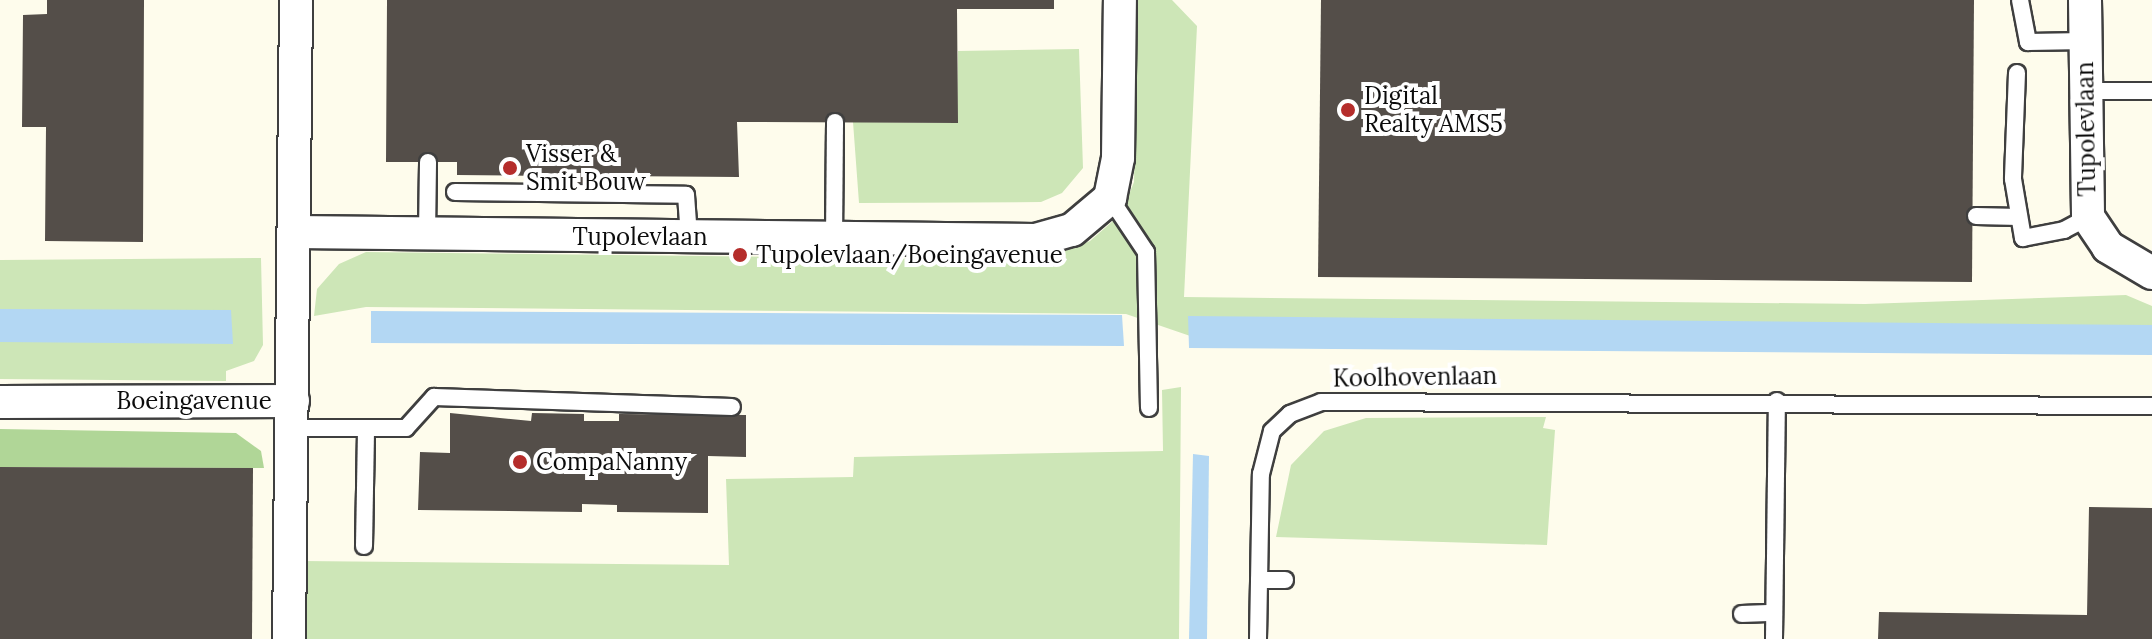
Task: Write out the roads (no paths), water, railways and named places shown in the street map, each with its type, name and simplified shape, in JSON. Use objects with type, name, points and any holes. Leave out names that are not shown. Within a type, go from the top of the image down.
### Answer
[{"type":"street","points":[[291,414],[296,0]]},
{"type":"street","points":[[1110,198],[1118,158],[1120,0]]},
{"type":"street","name":"Tupolevlaan","points":[[2085,0],[2088,217],[2108,247],[2152,273]]},
{"type":"street","name":"Tupolevlaan","points":[[295,232],[1036,240],[1072,230],[1110,198]]},
{"type":"street","name":"Boeingavenue","points":[[0,402],[291,414],[289,639]]},
{"type":"lane","points":[[2020,0],[2028,42],[2085,41]]},
{"type":"lane","points":[[2017,73],[2013,179],[2023,238],[2064,230],[2088,217]]},
{"type":"lane","points":[[2084,91],[2152,91]]},
{"type":"lane","points":[[834,239],[835,122]]},
{"type":"lane","points":[[427,235],[428,162]]},
{"type":"lane","points":[[455,192],[686,195],[689,237]]},
{"type":"lane","points":[[1110,198],[1146,252],[1149,408]]},
{"type":"lane","points":[[1976,216],[2019,217]]},
{"type":"lane","points":[[291,414],[366,429],[406,428],[434,397],[732,407]]},
{"type":"lane","points":[[1774,639],[1777,401]]},
{"type":"lane","name":"Koolhovenlaan","points":[[1258,639],[1261,474],[1272,431],[1290,414],[1321,402],[1777,401],[2152,406]]},
{"type":"lane","points":[[364,546],[366,429]]},
{"type":"lane","points":[[1259,580],[1285,580]]},
{"type":"lane","points":[[1742,614],[1774,613]]},
{"type":"water","points":[[0,309],[231,310],[233,344],[0,342]]},
{"type":"water","points":[[371,311],[1122,315],[1124,346],[371,343]]},
{"type":"water","points":[[1188,316],[2152,325],[2152,355],[1189,348]]},
{"type":"water","points":[[1193,454],[1209,456],[1207,639],[1189,639]]},
{"type":"place","name":"Digital Realty AMS5","points":[[1348,110]]},
{"type":"place","name":"Visser & Smit Bouw","points":[[510,168]]},
{"type":"place","name":"Tupolevlaan/Boeingavenue","points":[[740,255]]},
{"type":"place","name":"CompaNanny","points":[[520,462]]}]
